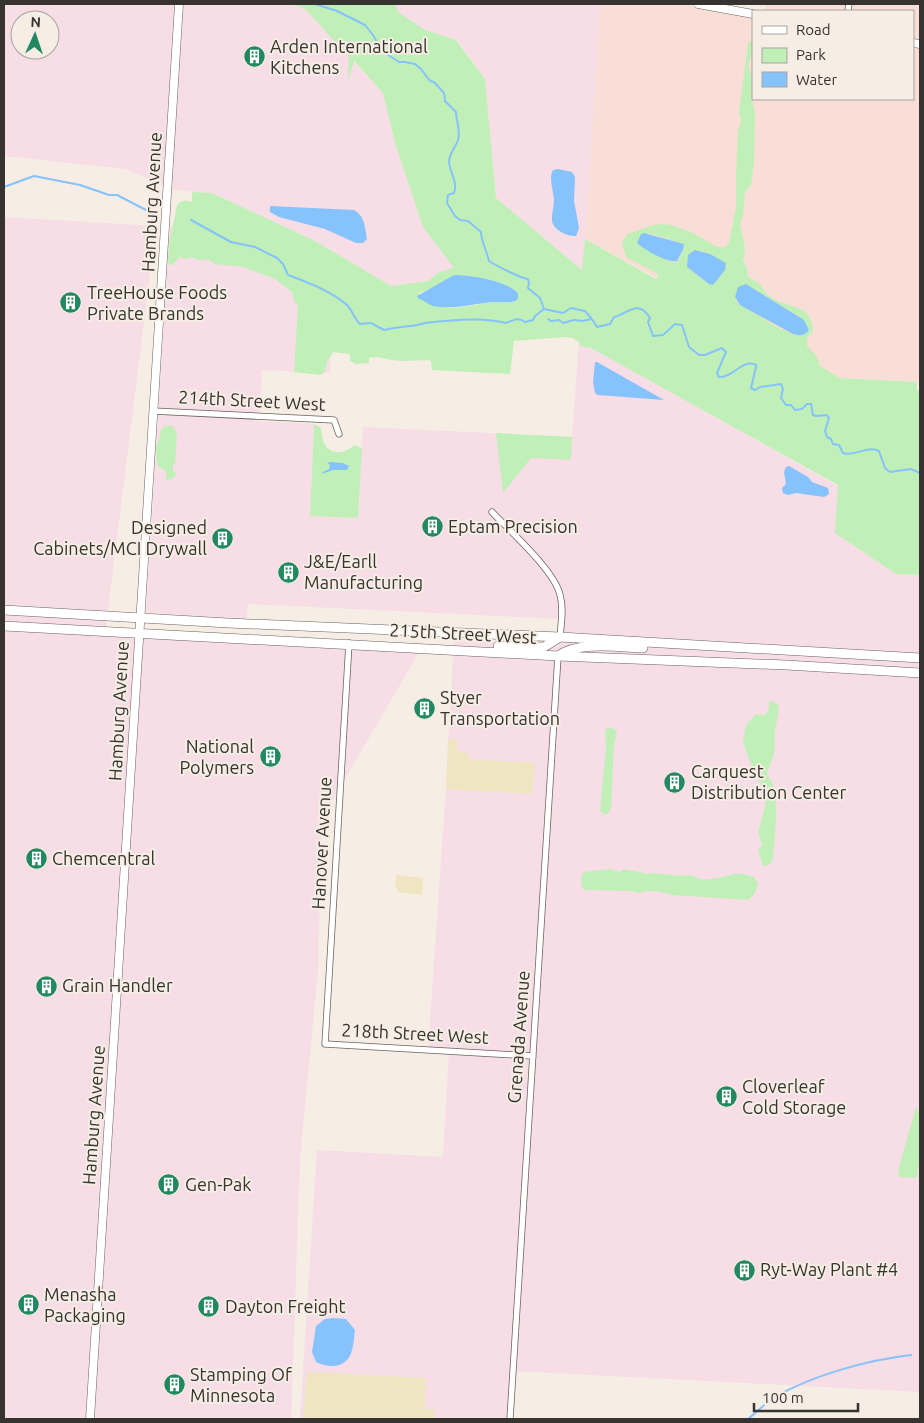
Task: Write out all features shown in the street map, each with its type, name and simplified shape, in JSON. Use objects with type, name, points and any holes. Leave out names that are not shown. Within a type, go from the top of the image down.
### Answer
[{"type":"main road","name":"215th Street West","points":[[4,610],[560,637],[920,658]]},
{"type":"main road","name":"215th Street West","points":[[4,626],[349,643],[558,656],[786,665],[920,673]]},
{"type":"main road","points":[[443,649],[488,646],[544,647],[560,637]]},
{"type":"main road","points":[[558,656],[568,649],[604,646],[643,648],[659,643]]},
{"type":"street","name":"Hamburg Avenue","points":[[90,1419],[179,4]]},
{"type":"street","points":[[698,4],[752,14]]},
{"type":"street","name":"214th Street West","points":[[154,411],[334,420],[339,434]]},
{"type":"street","points":[[492,512],[538,561],[556,584],[561,596],[562,605],[560,637]]},
{"type":"street","name":"Hanover Avenue","points":[[324,1044],[349,643]]},
{"type":"street","name":"Grenada Avenue","points":[[510,1419],[558,656]]},
{"type":"street","name":"218th Street West","points":[[324,1044],[533,1056]]},
{"type":"shaded area","points":[[4,4],[301,4],[383,93],[395,143],[423,227],[460,276],[391,286],[315,241],[212,193],[172,190],[126,169],[4,156]]},
{"type":"shaded area","points":[[390,4],[600,4],[583,271],[496,198],[485,79],[457,40],[425,30],[398,12]]},
{"type":"shaded area","points":[[600,4],[680,4],[752,17],[752,100],[914,100],[914,10],[765,10],[766,4],[920,4],[920,382],[839,378],[585,239]]},
{"type":"shaded area","points":[[4,217],[156,226],[105,634],[421,649],[322,818],[318,970],[300,1159],[291,1419],[4,1419]]},
{"type":"shaded area","points":[[170,227],[332,304],[330,373],[262,370],[259,421],[314,424],[310,516],[358,518],[363,427],[572,437],[579,341],[838,486],[896,574],[920,575],[920,1392],[514,1371],[510,1419],[300,1419],[317,1150],[443,1157],[449,1052],[428,1050],[454,640],[558,646],[560,619],[248,604],[246,621],[146,612]]},
{"type":"green space","points":[[287,4],[396,4],[398,12],[425,30],[456,40],[485,79],[496,198],[582,270],[585,239],[656,279],[658,274],[626,257],[622,243],[627,234],[663,224],[693,233],[717,247],[725,247],[729,243],[736,207],[738,131],[741,121],[739,112],[748,43],[752,40],[752,54],[748,65],[751,75],[752,69],[751,94],[755,113],[754,163],[751,185],[745,192],[743,216],[740,224],[745,248],[744,259],[742,260],[747,267],[748,277],[761,285],[769,296],[804,311],[808,316],[812,322],[813,331],[807,338],[807,346],[818,358],[819,365],[839,378],[917,382],[917,390],[920,391],[920,575],[896,574],[835,533],[838,485],[589,347],[580,346],[580,343],[573,338],[514,341],[510,374],[432,370],[431,361],[428,360],[404,361],[377,357],[369,358],[369,363],[356,364],[350,361],[350,354],[333,352],[327,362],[325,371],[321,375],[294,372],[298,306],[294,301],[292,292],[275,279],[243,267],[215,264],[209,260],[197,260],[193,257],[185,259],[180,257],[170,265],[168,263],[169,244],[177,206],[183,201],[192,202],[192,192],[212,193],[315,241],[391,286],[428,281],[439,272],[454,268],[423,227],[395,143],[383,93],[354,61],[348,81],[349,57],[306,10],[299,6]],"holes":[[[649,233],[684,244],[678,260],[674,263],[671,262],[637,243]],[[698,250],[710,254],[723,273],[709,284],[687,267]],[[454,275],[469,276],[506,285],[518,293],[518,298],[516,301],[510,302],[492,302],[452,308],[433,305],[419,293],[435,287]],[[746,284],[804,320],[809,330],[803,334],[786,331],[740,305],[736,300],[736,292]]]},
{"type":"green space","points":[[314,424],[321,428],[324,443],[332,451],[348,450],[354,445],[362,448],[358,518],[310,516]]},
{"type":"green space","points":[[171,425],[177,433],[175,463],[173,464],[173,472],[176,473],[175,477],[168,480],[166,479],[166,471],[158,466],[156,446],[160,437],[160,431],[165,426]]},
{"type":"green space","points":[[496,433],[572,437],[571,460],[531,458],[503,493]]},
{"type":"green space","points":[[772,701],[778,704],[779,710],[775,731],[774,753],[767,775],[772,782],[776,803],[775,828],[773,859],[769,864],[763,866],[758,850],[762,845],[758,832],[765,807],[766,793],[755,775],[743,742],[746,725],[756,714],[765,715],[769,709],[769,702]]},
{"type":"green space","points":[[612,728],[617,732],[614,744],[611,809],[606,815],[600,811],[606,748],[605,730]]},
{"type":"green space","points":[[610,869],[618,872],[624,869],[646,874],[691,875],[701,879],[741,874],[754,877],[758,884],[755,893],[748,900],[673,895],[656,891],[639,893],[585,890],[582,888],[581,878],[584,872]]},
{"type":"green space","points":[[916,1107],[920,1119],[920,1150],[917,1176],[915,1178],[899,1177],[898,1171]]},
{"type":"sand","points":[[448,739],[458,740],[457,752],[469,753],[469,759],[535,763],[532,794],[446,789]]},
{"type":"sand","points":[[396,875],[423,878],[422,895],[399,892],[395,886]]},
{"type":"sand","points":[[307,1372],[426,1378],[425,1409],[434,1409],[434,1419],[303,1419]]},
{"type":"water","points":[[558,169],[572,172],[575,177],[574,201],[579,228],[576,236],[563,233],[552,222],[554,201],[551,177],[553,170]]},
{"type":"water","points":[[270,206],[354,210],[358,212],[362,219],[367,239],[363,243],[356,243],[325,229],[279,217],[270,212]]},
{"type":"water","points":[[644,233],[684,244],[677,261],[662,258],[637,243],[641,234]]},
{"type":"water","points":[[695,250],[710,254],[726,263],[725,270],[713,285],[687,267],[688,255]]},
{"type":"water","points":[[454,275],[470,276],[506,285],[518,293],[518,298],[513,302],[440,307],[433,306],[417,296]]},
{"type":"water","points":[[746,284],[804,320],[809,330],[802,335],[793,334],[740,305],[735,297],[738,287]]},
{"type":"water","points":[[595,362],[664,400],[598,395],[595,393],[593,382]]},
{"type":"water","points":[[327,463],[343,463],[349,466],[347,470],[333,470],[322,474],[329,469],[330,465]]},
{"type":"water","points":[[789,466],[808,477],[812,482],[828,488],[829,494],[824,497],[796,493],[788,495],[783,493],[782,488],[786,484],[784,472],[786,467]]},
{"type":"water","points":[[325,1319],[346,1319],[355,1330],[353,1345],[347,1360],[343,1364],[327,1366],[316,1362],[312,1352],[316,1326]]},
{"type":"waterway","points":[[315,4],[337,11],[365,25],[382,51],[399,62],[415,64],[444,93],[445,101],[456,112],[459,133],[449,162],[455,189],[454,193],[448,195],[447,203],[455,216],[460,220],[468,221],[481,232],[489,261],[528,279],[528,288],[540,298],[544,309]]},
{"type":"waterway","points":[[4,187],[34,176],[80,185],[109,195],[117,195],[146,210]]},
{"type":"waterway","points":[[191,220],[231,242],[255,247],[277,258],[283,264],[288,275],[326,291],[341,300],[347,305],[360,324],[371,323],[384,330],[455,320],[487,320],[506,323],[518,319],[525,322],[533,320],[544,309]]},
{"type":"waterway","points":[[544,309],[563,313],[571,308],[585,311],[591,318]]},
{"type":"waterway","points":[[548,319],[551,321],[559,320],[563,323],[592,319],[597,327],[610,324],[614,317],[637,308],[646,312],[650,318],[648,322],[653,336],[663,335],[675,324],[682,325],[689,347],[699,355],[705,355],[722,348],[726,352],[717,373],[719,377],[729,375],[747,364],[756,365],[751,388],[755,390],[760,387],[781,384],[783,389],[781,398],[786,405],[791,405],[795,410],[802,409],[807,404],[811,404],[813,415],[827,415],[829,418],[825,431],[827,437],[831,439],[833,444],[839,445],[843,453],[852,454],[870,449],[879,451],[885,468],[890,472],[911,469],[920,473]]},
{"type":"waterway","points":[[748,1419],[775,1397],[823,1375],[894,1357],[911,1355]]},
{"type":"place","name":"Arden International Kitchens","points":[[254,57]]},
{"type":"place","name":"TreeHouse Foods Private Brands","points":[[71,303]]},
{"type":"place","name":"Eptam Precision","points":[[432,527]]},
{"type":"place","name":"Designed Cabinets/MCI Drywall","points":[[223,538]]},
{"type":"place","name":"J&E/Earll Manufacturing","points":[[288,572]]},
{"type":"place","name":"Styer Transportation","points":[[424,708]]},
{"type":"place","name":"National Polymers","points":[[270,757]]},
{"type":"place","name":"Carquest Distribution Center","points":[[675,782]]},
{"type":"place","name":"Chemcentral","points":[[36,859]]},
{"type":"place","name":"Grain Handler","points":[[46,986]]},
{"type":"place","name":"Cloverleaf Cold Storage","points":[[726,1097]]},
{"type":"place","name":"Gen-Pak","points":[[169,1185]]},
{"type":"place","name":"Ryt-Way Plant #4","points":[[744,1270]]},
{"type":"place","name":"Menasha Packaging","points":[[28,1305]]},
{"type":"place","name":"Dayton Freight","points":[[209,1307]]},
{"type":"place","name":"Stamping Of Minnesota","points":[[174,1385]]}]
